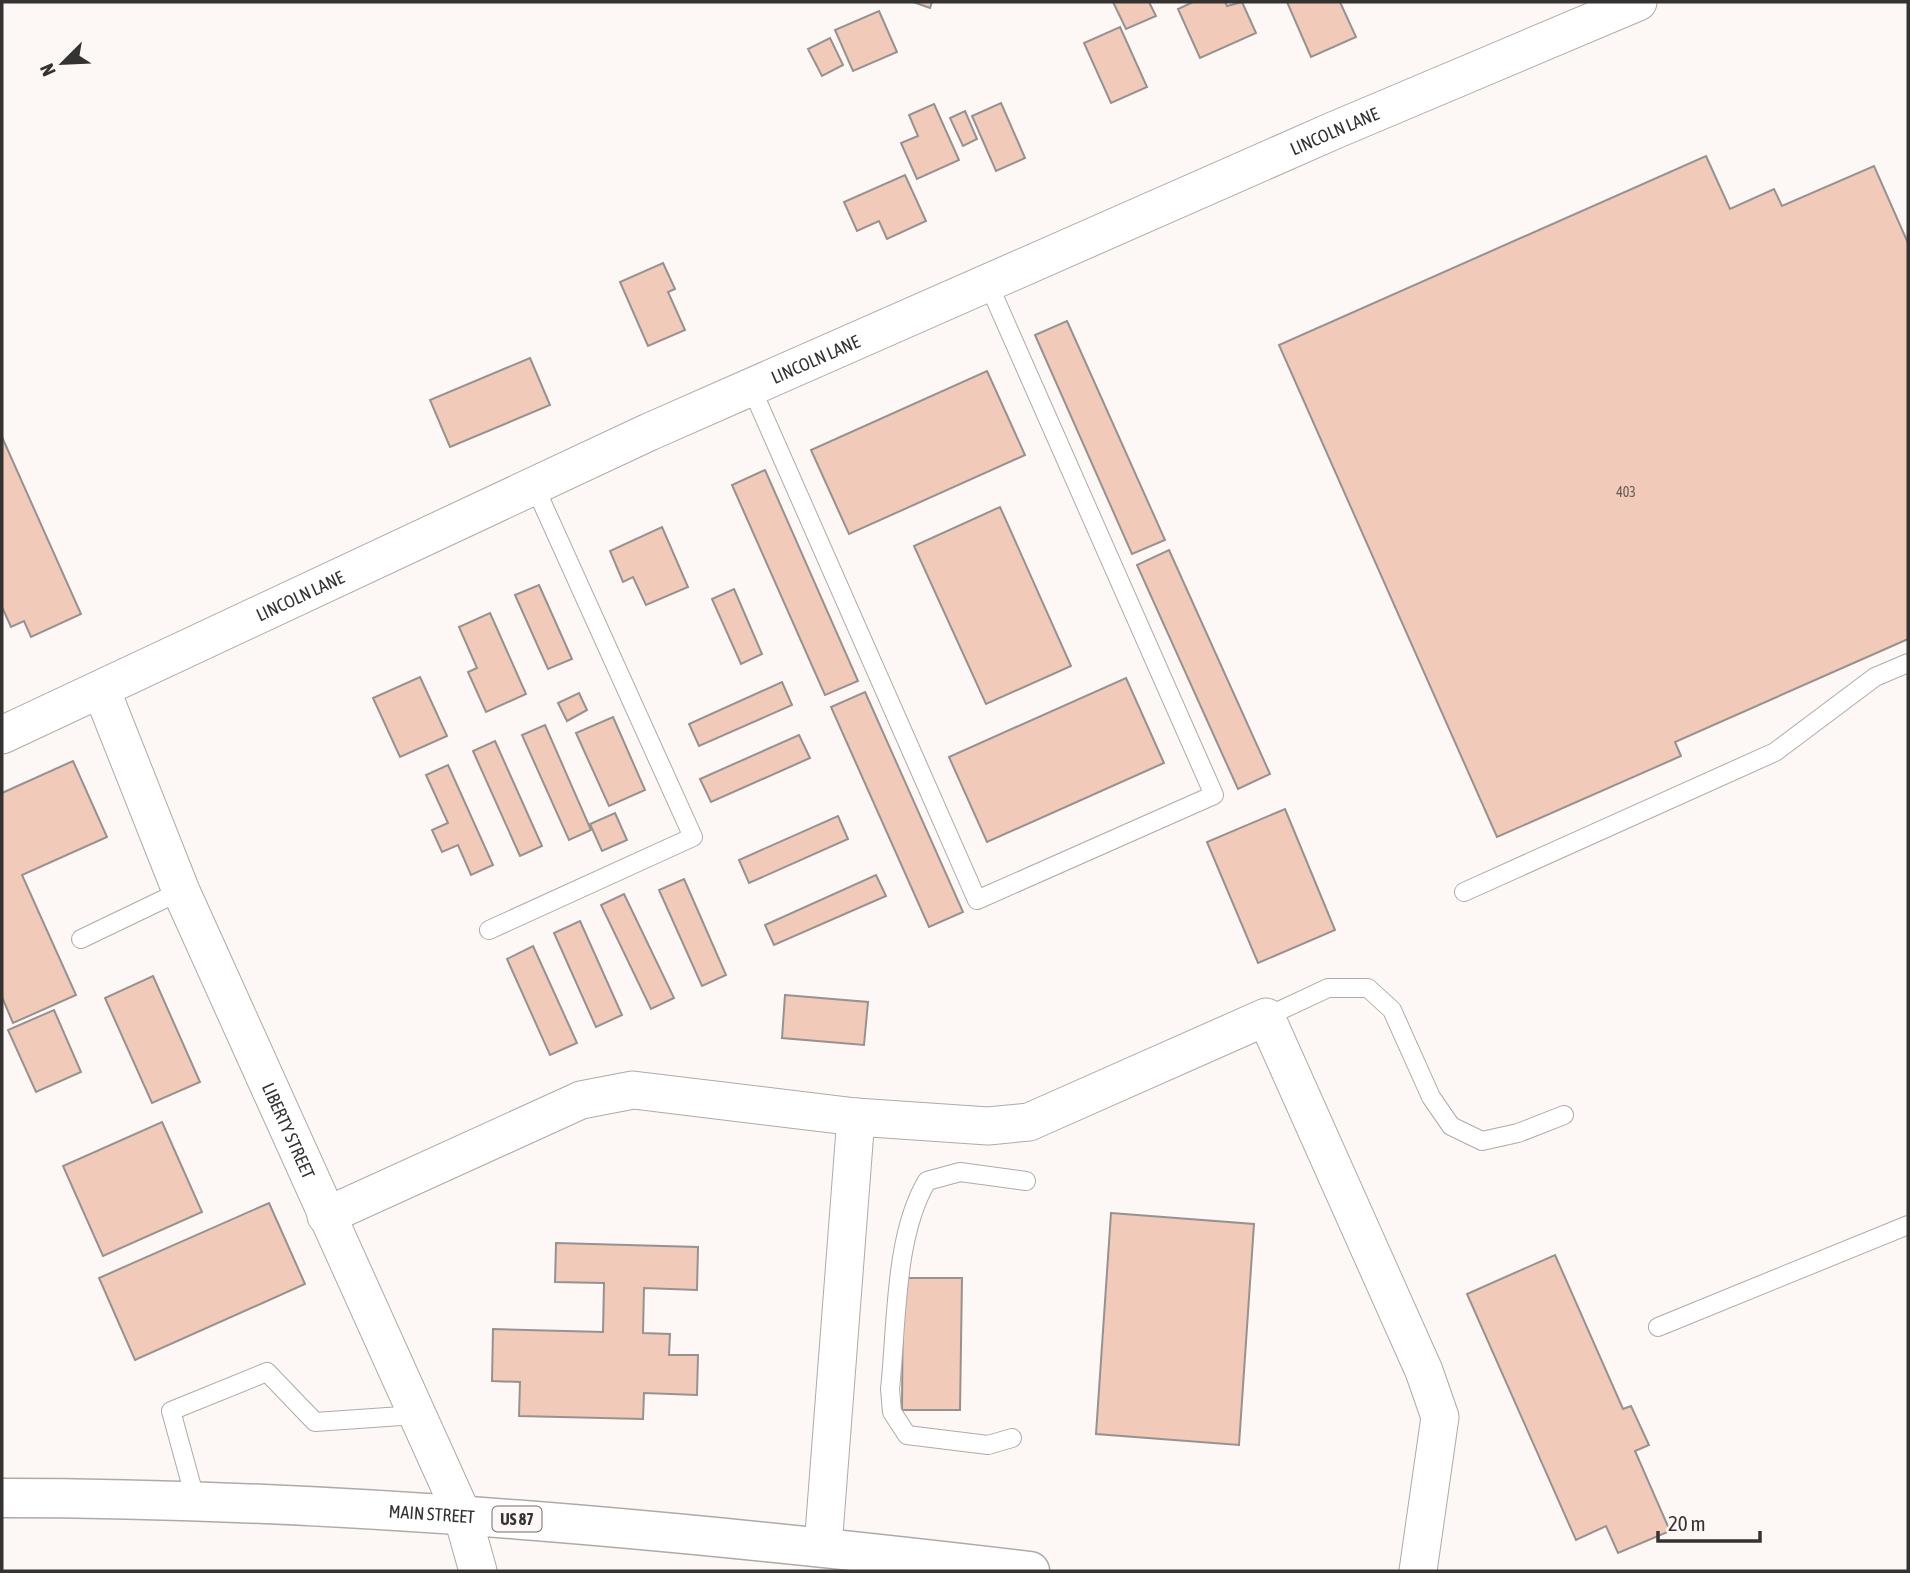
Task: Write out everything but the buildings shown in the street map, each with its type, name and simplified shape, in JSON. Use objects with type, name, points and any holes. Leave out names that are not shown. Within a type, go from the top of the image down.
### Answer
[{"type":"main road","name":"MAIN STREET","points":[[2,1498],[196,1502],[462,1514],[823,1547],[1030,1571]]},
{"type":"street","name":"LINCOLN LANE","points":[[2,735],[534,485],[751,387],[1639,2]]},
{"type":"street","name":"LIBERTY STREET","points":[[101,689],[181,891],[462,1514],[478,1571]]},
{"type":"street","points":[[326,1216],[581,1100],[633,1090],[856,1117],[988,1126],[1029,1122],[1266,1017],[1424,1371],[1440,1417],[1418,1571]]},
{"type":"street","points":[[823,1547],[856,1117]]},
{"type":"lane","points":[[751,387],[977,900],[1214,795],[988,283]]},
{"type":"lane","points":[[489,930],[693,837],[534,485]]},
{"type":"lane","points":[[1464,892],[1775,752],[1875,677],[1908,663]]},
{"type":"lane","points":[[81,939],[181,891]]},
{"type":"lane","points":[[1266,1017],[1328,988],[1368,988],[1392,1010],[1431,1097],[1451,1126],[1482,1141],[1518,1133],[1564,1115]]},
{"type":"lane","points":[[1012,1438],[988,1445],[907,1435],[892,1412],[890,1389],[904,1252],[914,1203],[927,1181],[960,1172],[1026,1181]]},
{"type":"lane","points":[[1658,1327],[1908,1225]]},
{"type":"lane","points":[[196,1502],[171,1411],[267,1372],[314,1422],[416,1415]]}]
